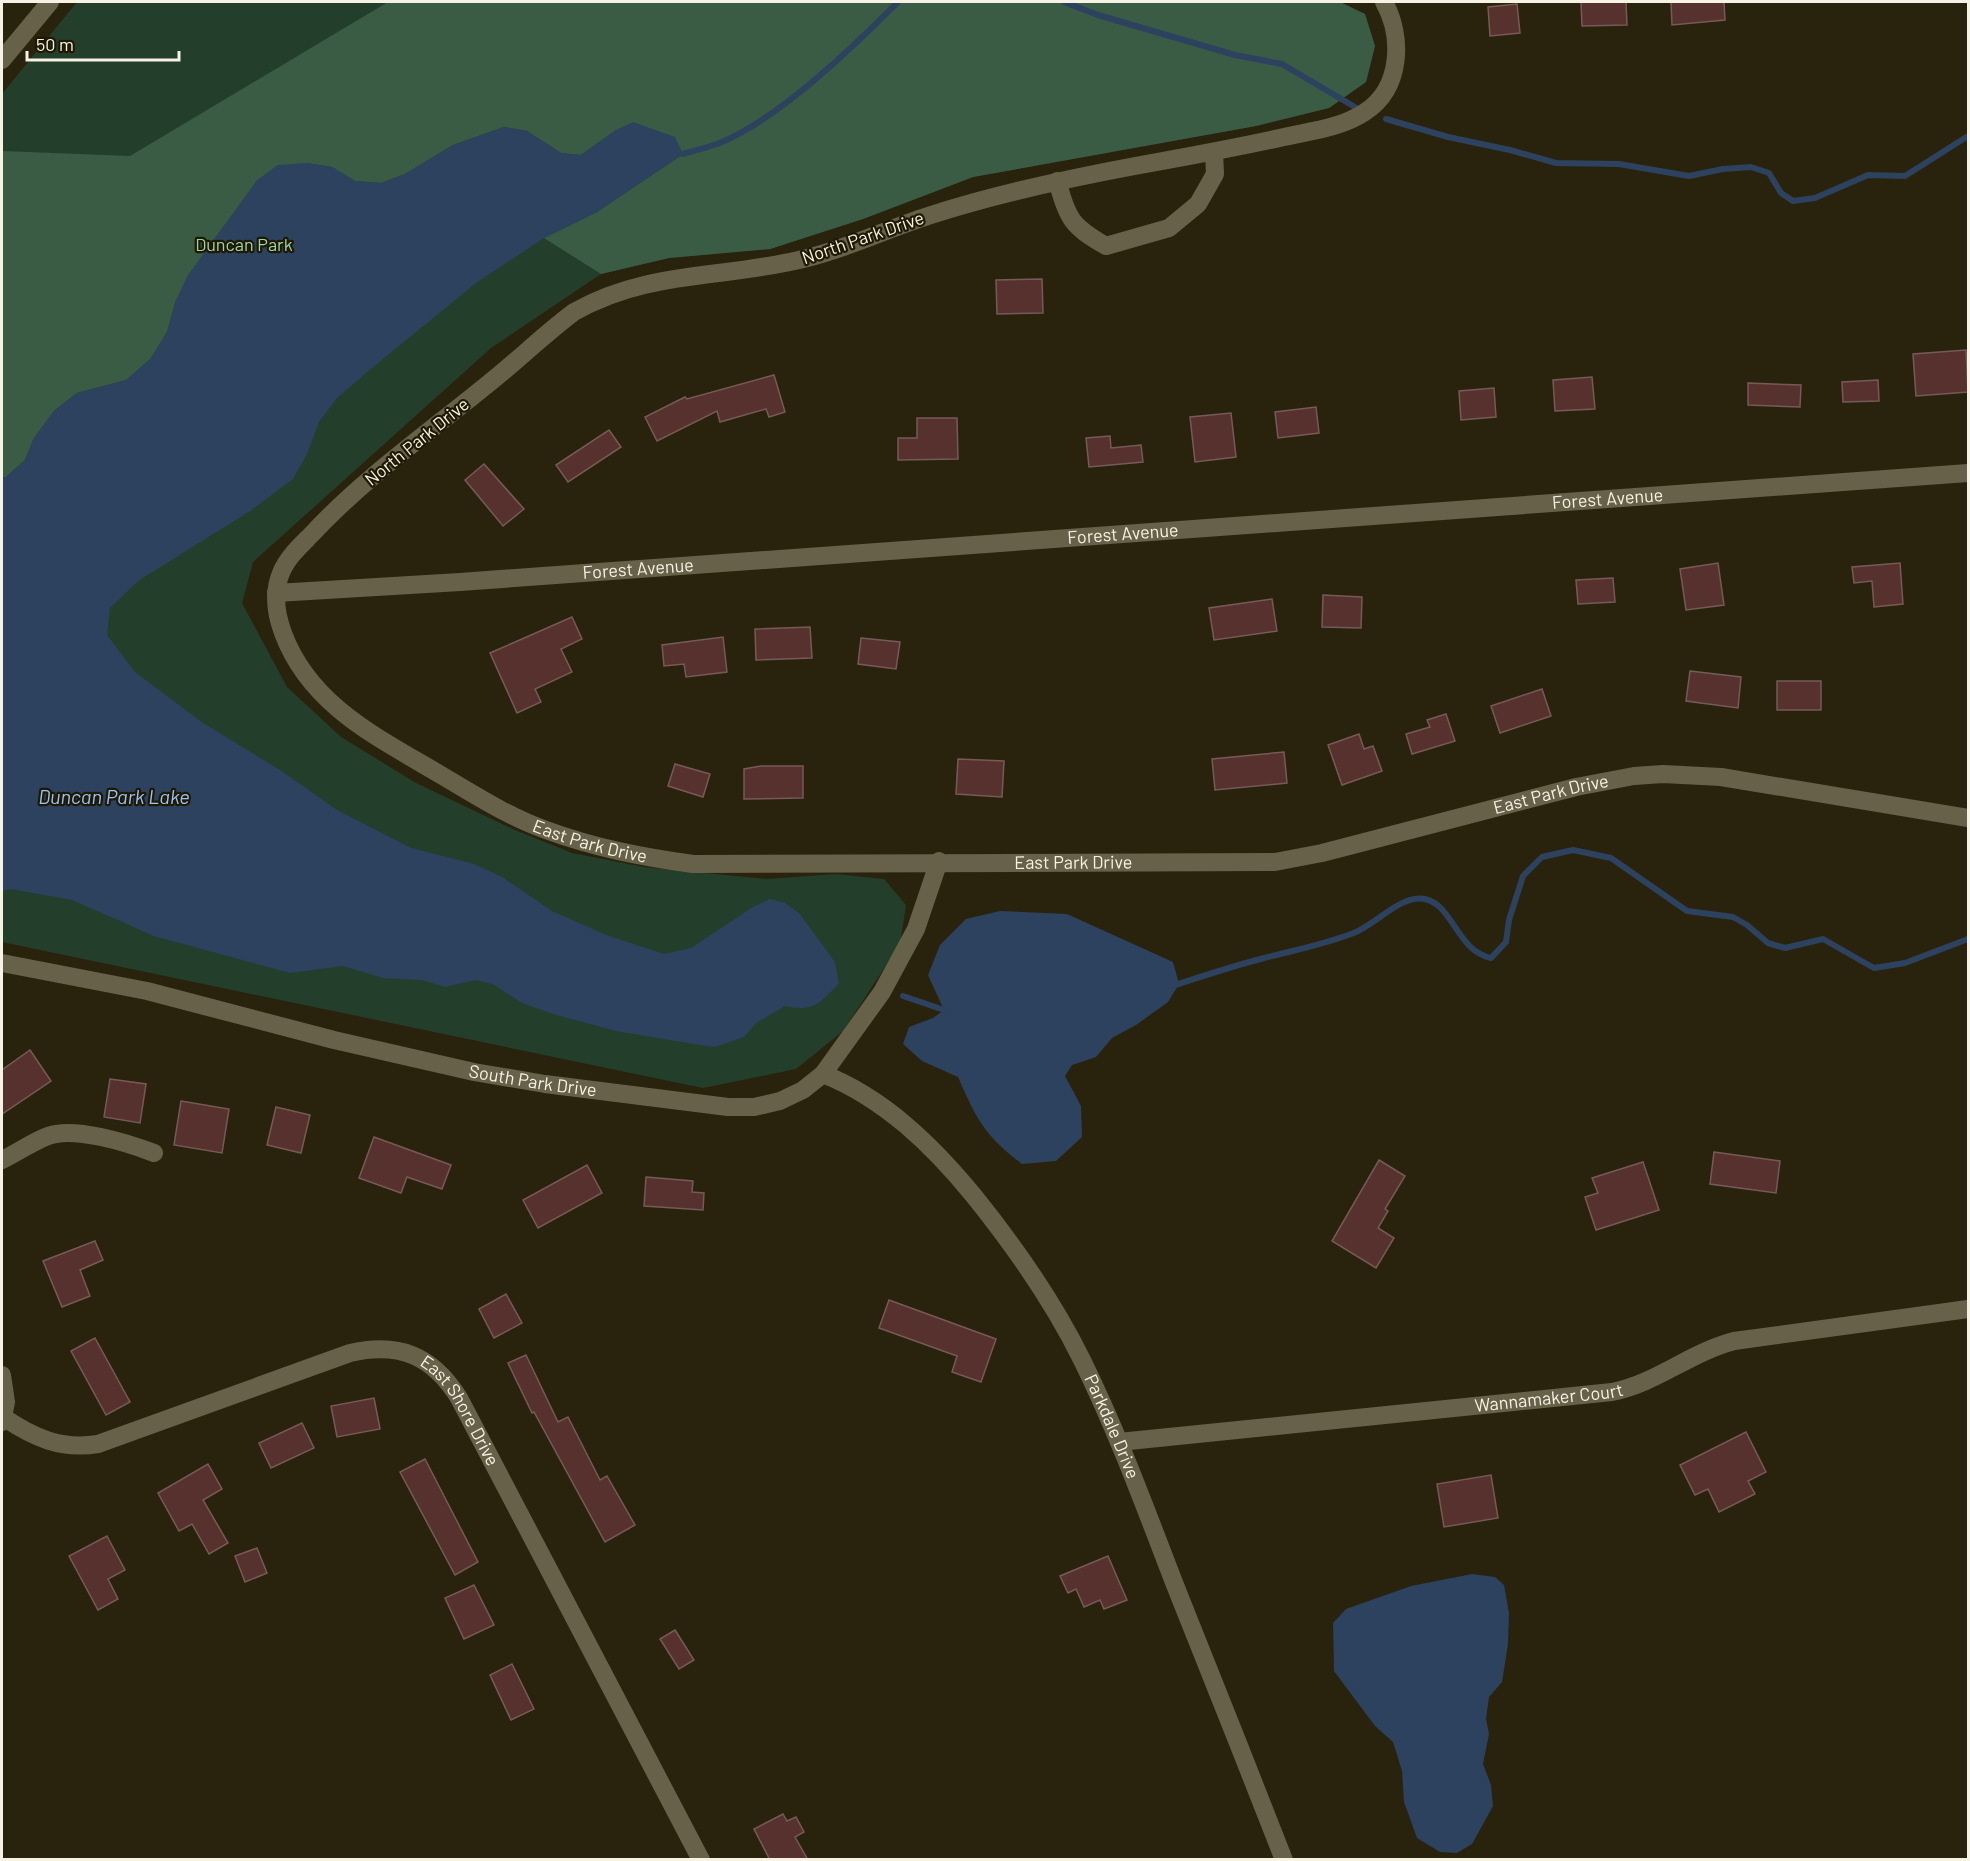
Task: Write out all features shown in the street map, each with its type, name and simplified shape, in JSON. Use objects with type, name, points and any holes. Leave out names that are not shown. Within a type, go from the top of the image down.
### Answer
[{"type":"street","points":[[2,60],[50,2]]},
{"type":"street","name":"North Park Drive","points":[[276,592],[287,561],[352,495],[552,329],[597,299],[648,282],[806,259],[927,216],[1057,181],[1214,152],[1335,126],[1365,112],[1383,92],[1393,74],[1397,54],[1397,34],[1384,2]]},
{"type":"street","points":[[1057,181],[1068,217],[1080,231],[1106,246],[1169,228],[1198,204],[1215,174],[1214,152]]},
{"type":"street","name":"Forest Avenue","points":[[276,592],[529,577],[1968,473]]},
{"type":"street","name":"East Park Drive","points":[[276,592],[279,623],[287,644],[301,669],[319,692],[363,729],[496,807],[543,829],[592,846],[642,857],[693,864],[745,866],[939,861],[1275,862],[1322,853],[1576,787],[1634,776],[1663,774],[1721,777],[1968,818]]},
{"type":"street","name":"South Park Drive","points":[[2,963],[147,991],[403,1057],[545,1084],[729,1107],[754,1107],[780,1101],[803,1090],[823,1074],[882,992],[916,929],[939,861]]},
{"type":"street","name":"Parkdale Drive","points":[[823,1074],[870,1098],[905,1124],[948,1165],[999,1227],[1062,1323],[1082,1359],[1119,1442],[1284,1860]]},
{"type":"street","points":[[2,1160],[48,1136],[68,1133],[123,1141],[154,1153]]},
{"type":"street","name":"Wannamaker Court","points":[[1119,1442],[1612,1392],[1644,1383],[1707,1348],[1734,1341],[1968,1309]]},
{"type":"street","name":"East Shore Drive","points":[[2,1419],[42,1440],[79,1447],[98,1444],[350,1353],[371,1348],[392,1349],[413,1354],[431,1365],[447,1380],[459,1398],[701,1860]]},
{"type":"street","points":[[2,1375],[6,1402],[2,1419]]},
{"type":"green space","name":"Duncan Park","points":[[77,2],[1340,2],[1365,14],[1375,46],[1366,82],[1329,108],[1256,126],[973,177],[863,219],[770,249],[669,258],[601,274],[491,348],[253,562],[242,603],[287,687],[341,737],[416,783],[515,830],[572,853],[644,867],[767,879],[836,874],[884,879],[906,905],[900,944],[843,1031],[796,1069],[703,1088],[2,942],[2,94]]},
{"type":"green space","points":[[388,2],[1340,2],[1365,14],[1375,46],[1366,82],[1329,108],[1256,126],[973,177],[863,219],[770,249],[669,258],[601,274],[544,238],[597,212],[683,154],[616,130],[581,155],[561,153],[527,131],[504,127],[453,145],[405,174],[381,183],[355,181],[332,167],[306,163],[176,300],[167,332],[151,358],[140,370],[126,380],[77,393],[54,411],[34,438],[25,460],[6,477],[2,477],[2,151],[130,156]]},
{"type":"water","name":"Duncan Park Lake","points":[[633,122],[675,137],[683,154],[597,212],[544,238],[476,283],[372,368],[337,398],[319,422],[307,454],[293,479],[250,511],[138,581],[110,608],[107,635],[135,672],[203,723],[280,770],[337,810],[411,848],[474,864],[502,877],[552,911],[606,935],[664,954],[691,948],[753,907],[770,899],[785,903],[799,913],[835,962],[839,983],[815,1005],[803,1008],[785,1006],[756,1023],[744,1037],[715,1047],[616,1031],[553,1014],[522,1003],[493,984],[475,980],[445,987],[422,980],[383,978],[343,966],[290,973],[154,936],[72,900],[11,889],[2,891],[2,477],[6,477],[25,460],[34,438],[54,411],[77,393],[126,380],[151,358],[167,332],[176,300],[188,275],[257,180],[278,165],[306,163],[332,167],[355,181],[381,183],[405,174],[453,145],[504,127],[527,131],[561,153],[581,155],[616,130]]},
{"type":"water","points":[[1000,911],[1067,914],[1173,962],[1179,984],[1168,1002],[1136,1025],[1112,1038],[1096,1057],[1072,1065],[1065,1076],[1081,1106],[1082,1137],[1056,1161],[1022,1164],[1009,1154],[983,1126],[958,1077],[922,1061],[903,1044],[909,1027],[933,1018],[944,1010],[928,975],[940,945],[966,919]]},
{"type":"water","points":[[1472,1574],[1495,1577],[1504,1585],[1509,1613],[1508,1644],[1502,1682],[1489,1697],[1486,1719],[1489,1734],[1483,1764],[1491,1785],[1493,1806],[1472,1844],[1457,1853],[1440,1852],[1417,1838],[1404,1802],[1402,1771],[1393,1742],[1375,1726],[1334,1671],[1333,1623],[1346,1609],[1411,1586]]},
{"type":"building","points":[[1581,2],[1626,2],[1627,25],[1582,26]]},
{"type":"building","points":[[1671,2],[1724,2],[1725,20],[1672,25]]},
{"type":"building","points":[[1517,4],[1520,33],[1490,36],[1488,7]]},
{"type":"building","points":[[1042,279],[1043,313],[997,314],[996,280]]},
{"type":"building","points":[[1966,350],[1968,392],[1916,396],[1913,354]]},
{"type":"building","points":[[774,375],[785,412],[769,417],[766,409],[720,422],[717,411],[657,441],[645,417],[685,397],[687,399]]},
{"type":"building","points":[[1592,377],[1595,409],[1555,411],[1553,380]]},
{"type":"building","points":[[1878,380],[1879,401],[1843,402],[1842,382]]},
{"type":"building","points":[[1748,383],[1801,385],[1800,407],[1748,405]]},
{"type":"building","points":[[1494,388],[1496,417],[1461,420],[1459,391]]},
{"type":"building","points":[[1316,407],[1319,433],[1278,438],[1275,412]]},
{"type":"building","points":[[1231,413],[1236,457],[1195,462],[1190,417]]},
{"type":"building","points":[[917,418],[957,418],[958,459],[898,460],[898,438],[917,438]]},
{"type":"building","points":[[609,430],[621,447],[568,482],[556,465]]},
{"type":"building","points":[[1110,436],[1111,448],[1141,445],[1143,462],[1089,467],[1086,438]]},
{"type":"building","points":[[484,464],[524,509],[503,526],[465,480]]},
{"type":"building","points":[[1718,563],[1724,605],[1686,610],[1680,569]]},
{"type":"building","points":[[1900,563],[1903,604],[1874,607],[1872,581],[1854,583],[1852,567]]},
{"type":"building","points":[[1613,578],[1615,602],[1578,604],[1576,580]]},
{"type":"building","points":[[1323,595],[1362,597],[1361,628],[1322,627]]},
{"type":"building","points":[[1272,599],[1277,631],[1214,640],[1209,608]]},
{"type":"building","points":[[572,617],[582,639],[561,649],[572,672],[535,689],[541,702],[517,713],[490,653]]},
{"type":"building","points":[[810,627],[812,658],[756,660],[755,629]]},
{"type":"building","points":[[723,637],[727,672],[686,677],[684,664],[664,666],[662,645]]},
{"type":"building","points":[[861,638],[900,642],[896,669],[858,664]]},
{"type":"building","points":[[1690,671],[1741,677],[1738,708],[1686,701]]},
{"type":"building","points":[[1777,681],[1821,681],[1821,710],[1777,710]]},
{"type":"building","points":[[1542,689],[1551,716],[1500,733],[1491,706]]},
{"type":"building","points":[[1446,714],[1455,741],[1412,754],[1406,734],[1430,727],[1427,720]]},
{"type":"building","points":[[1359,734],[1364,749],[1373,746],[1382,771],[1342,785],[1328,745]]},
{"type":"building","points":[[1284,752],[1287,783],[1215,790],[1212,759]]},
{"type":"building","points":[[958,759],[1004,761],[1002,797],[956,794]]},
{"type":"building","points":[[675,764],[710,774],[703,797],[668,786]]},
{"type":"building","points":[[761,766],[803,766],[803,798],[744,799],[744,769]]},
{"type":"building","points":[[30,1050],[51,1081],[2,1114],[2,1070]]},
{"type":"building","points":[[110,1079],[146,1084],[140,1123],[104,1117]]},
{"type":"building","points":[[181,1101],[229,1109],[222,1153],[174,1145]]},
{"type":"building","points":[[276,1107],[310,1115],[301,1153],[267,1145]]},
{"type":"building","points":[[374,1137],[451,1165],[442,1189],[407,1177],[401,1193],[359,1178]]},
{"type":"building","points":[[1714,1152],[1780,1161],[1776,1193],[1710,1184]]},
{"type":"building","points":[[1379,1160],[1405,1176],[1385,1209],[1388,1211],[1378,1228],[1394,1238],[1376,1268],[1332,1241]]},
{"type":"building","points":[[1643,1162],[1659,1210],[1596,1230],[1585,1197],[1598,1193],[1592,1178]]},
{"type":"building","points":[[587,1165],[602,1193],[538,1228],[523,1200]]},
{"type":"building","points":[[646,1177],[693,1181],[692,1192],[704,1193],[703,1210],[644,1206]]},
{"type":"building","points":[[95,1241],[103,1260],[80,1270],[90,1296],[62,1307],[43,1261]]},
{"type":"building","points":[[506,1294],[522,1323],[494,1338],[479,1309]]},
{"type":"building","points":[[889,1300],[996,1339],[981,1382],[952,1372],[957,1356],[879,1328]]},
{"type":"building","points":[[95,1338],[130,1402],[106,1415],[71,1351]]},
{"type":"building","points":[[526,1355],[558,1422],[568,1417],[600,1480],[607,1476],[635,1525],[605,1542],[534,1412],[532,1413],[508,1363]]},
{"type":"building","points":[[374,1398],[380,1429],[337,1437],[331,1406]]},
{"type":"building","points":[[302,1423],[314,1448],[271,1468],[259,1443]]},
{"type":"building","points":[[1746,1432],[1766,1472],[1748,1481],[1755,1494],[1719,1512],[1708,1489],[1695,1495],[1680,1465]]},
{"type":"building","points":[[425,1459],[478,1562],[455,1575],[400,1472]]},
{"type":"building","points":[[208,1464],[222,1489],[203,1500],[228,1543],[209,1554],[192,1524],[179,1531],[158,1493]]},
{"type":"building","points":[[1491,1475],[1498,1518],[1444,1527],[1437,1484]]},
{"type":"building","points":[[107,1536],[125,1570],[108,1579],[118,1599],[98,1610],[69,1556]]},
{"type":"building","points":[[257,1548],[267,1573],[245,1582],[235,1556]]},
{"type":"building","points":[[1108,1556],[1127,1600],[1104,1609],[1100,1600],[1084,1607],[1076,1589],[1068,1593],[1060,1576]]},
{"type":"building","points":[[474,1585],[494,1625],[464,1639],[445,1598]]},
{"type":"building","points":[[675,1630],[694,1660],[679,1669],[660,1639]]},
{"type":"building","points":[[512,1664],[534,1709],[511,1720],[490,1675]]},
{"type":"building","points":[[783,1814],[787,1821],[796,1817],[804,1832],[795,1837],[808,1860],[770,1860],[754,1829]]},
{"type":"waterway","points":[[683,154],[722,142],[768,116],[838,60],[898,2]]},
{"type":"waterway","points":[[1064,2],[1098,15],[1235,55],[1282,64],[1360,110]]},
{"type":"waterway","points":[[1386,119],[1448,137],[1510,150],[1556,163],[1619,164],[1689,176],[1723,169],[1751,167],[1769,173],[1781,193],[1793,201],[1815,198],[1868,175],[1905,176],[1968,136]]},
{"type":"waterway","points":[[1172,986],[1241,964],[1345,936],[1364,928],[1399,905],[1416,899],[1425,899],[1434,903],[1449,918],[1470,947],[1491,958],[1506,942],[1509,920],[1523,876],[1542,857],[1573,850],[1611,858],[1687,911],[1733,917],[1747,925],[1768,943],[1785,948],[1823,939],[1874,968],[1905,963],[1968,939]]},
{"type":"waterway","points":[[903,996],[950,1012]]}]
